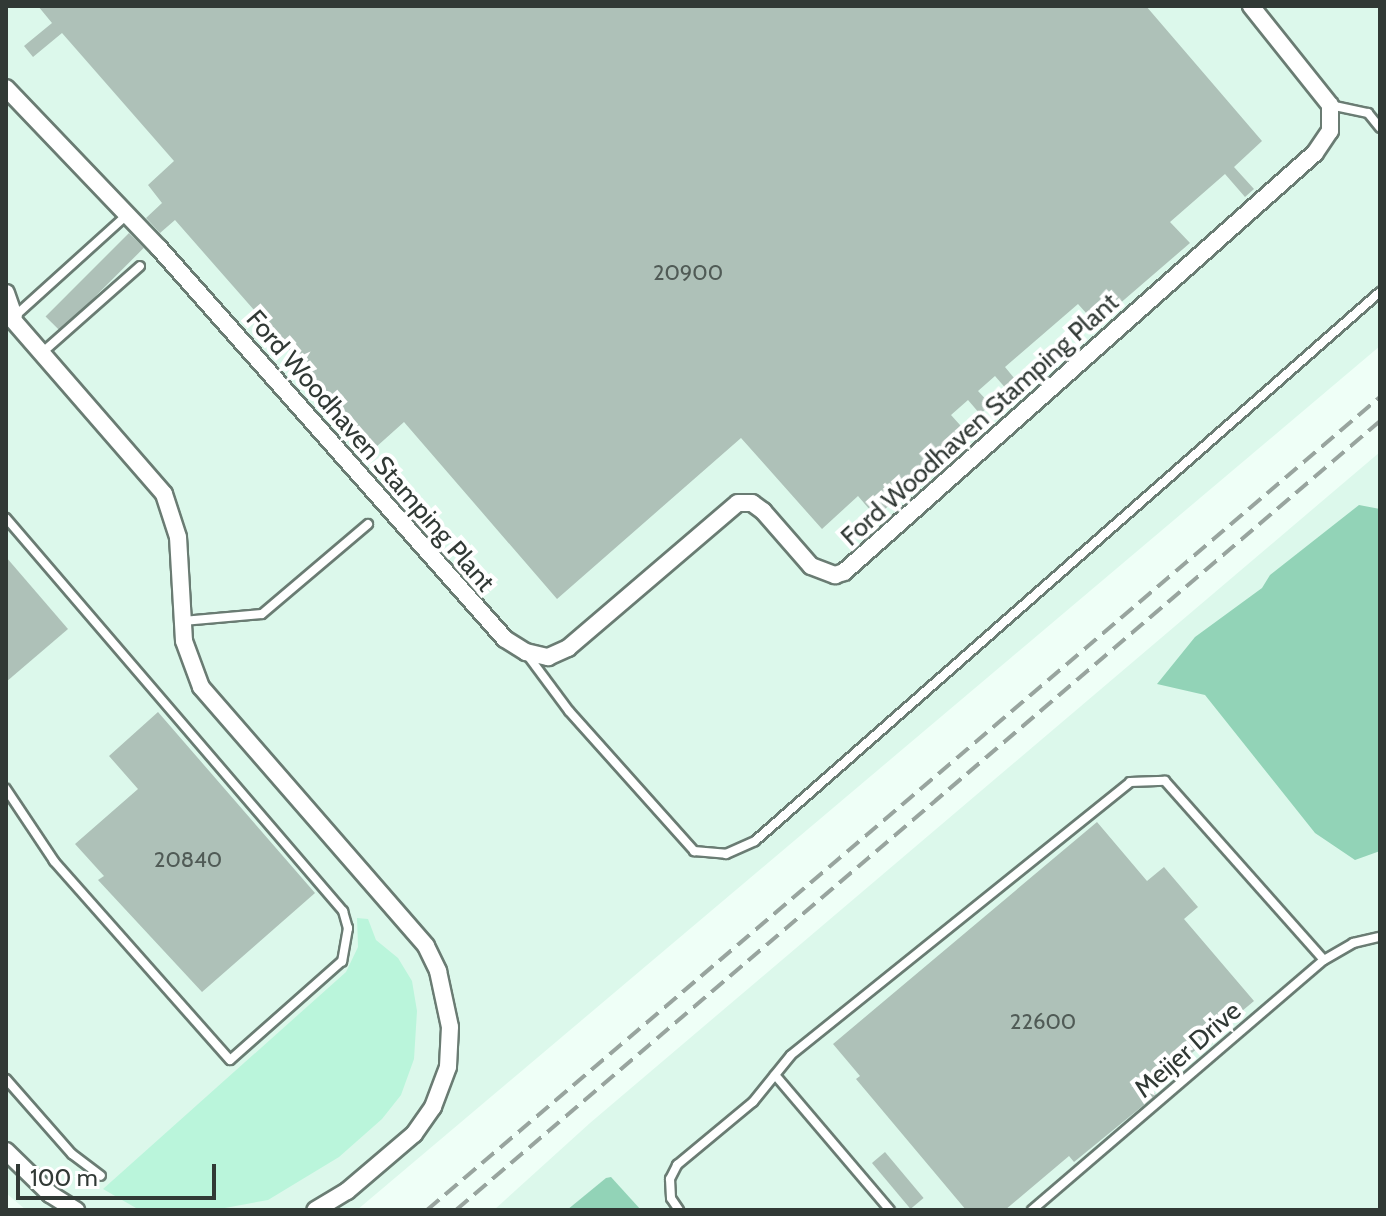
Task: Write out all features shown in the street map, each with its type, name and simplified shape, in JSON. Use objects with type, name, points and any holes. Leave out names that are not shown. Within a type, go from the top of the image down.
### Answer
[{"type":"street","points":[[1251,6],[1311,75],[1330,105]]},
{"type":"street","name":"Ford Woodhaven Stamping Plant","points":[[6,88],[128,214],[505,639],[526,652],[548,657],[568,648],[738,503],[752,503],[763,511],[811,566],[824,573],[844,572],[1315,153],[1330,131],[1330,105]]},
{"type":"street","points":[[6,293],[10,314],[164,494],[178,537],[182,621],[192,669],[207,695],[426,946],[446,997],[448,1067],[433,1107],[414,1134],[347,1191],[315,1210]]},
{"type":"street","points":[[6,1151],[50,1194],[76,1210]]},
{"type":"lane","points":[[1330,105],[1368,113],[1380,128]]},
{"type":"lane","points":[[10,314],[128,214]]},
{"type":"lane","points":[[44,351],[140,266]]},
{"type":"lane","points":[[526,652],[569,711],[694,851],[726,854],[755,841],[1380,292]]},
{"type":"lane","points":[[6,518],[343,911],[348,928],[342,961],[230,1060],[54,861],[6,789]]},
{"type":"lane","points":[[182,621],[248,618],[274,606],[368,524]]},
{"type":"lane","points":[[679,1210],[671,1198],[670,1179],[677,1165],[753,1102],[775,1075],[852,1003],[891,978],[1130,782],[1165,781],[1324,960]]},
{"type":"lane","name":"Meijer Drive","points":[[1032,1210],[1324,960],[1353,943],[1380,937]]},
{"type":"lane","points":[[775,1075],[890,1210]]},
{"type":"lane","points":[[6,1079],[72,1154],[101,1176]]},
{"type":"shaded area","points":[[6,6],[1380,6],[1380,346],[357,1210],[26,1210],[6,1193]]},
{"type":"shaded area","points":[[1380,452],[1380,1210],[494,1210],[590,1123]]},
{"type":"shaded area","points":[[1359,505],[1380,509],[1380,851],[1355,860],[1315,833],[1205,695],[1157,684],[1195,637],[1262,588],[1270,575]]},
{"type":"shaded area","points":[[357,918],[368,919],[376,940],[398,958],[412,981],[417,1011],[414,1059],[401,1095],[382,1119],[339,1157],[268,1200],[214,1210],[156,1210],[136,1208],[103,1189],[346,972],[358,947]]},
{"type":"shaded area","points":[[611,1177],[641,1210],[567,1210],[606,1178]]},
{"type":"building","points":[[38,6],[1146,6],[1262,141],[1234,167],[1254,189],[1245,197],[1225,174],[1170,222],[1190,243],[1096,324],[1078,304],[1005,367],[1024,390],[1015,399],[995,376],[978,391],[991,405],[980,414],[968,400],[951,415],[969,435],[876,517],[858,496],[822,529],[741,438],[557,599],[404,422],[375,448],[175,220],[160,233],[146,218],[162,203],[148,185],[174,161],[62,33],[33,57],[24,46],[52,23]]},
{"type":"building","points":[[129,233],[144,248],[60,331],[46,316]]},
{"type":"building","points":[[6,557],[68,629],[6,682]]},
{"type":"building","points":[[158,712],[315,893],[202,992],[98,880],[104,876],[75,844],[138,789],[109,756]]},
{"type":"building","points":[[1097,822],[1147,881],[1164,867],[1198,907],[1184,919],[1254,1001],[1150,1088],[1156,1095],[1074,1162],[1069,1156],[1005,1210],[966,1210],[856,1079],[860,1076],[833,1044]]},
{"type":"building","points":[[885,1152],[924,1198],[911,1209],[872,1163]]},
{"type":"railway","points":[[427,1210],[1380,397]]},
{"type":"railway","points":[[456,1210],[1380,421]]}]
